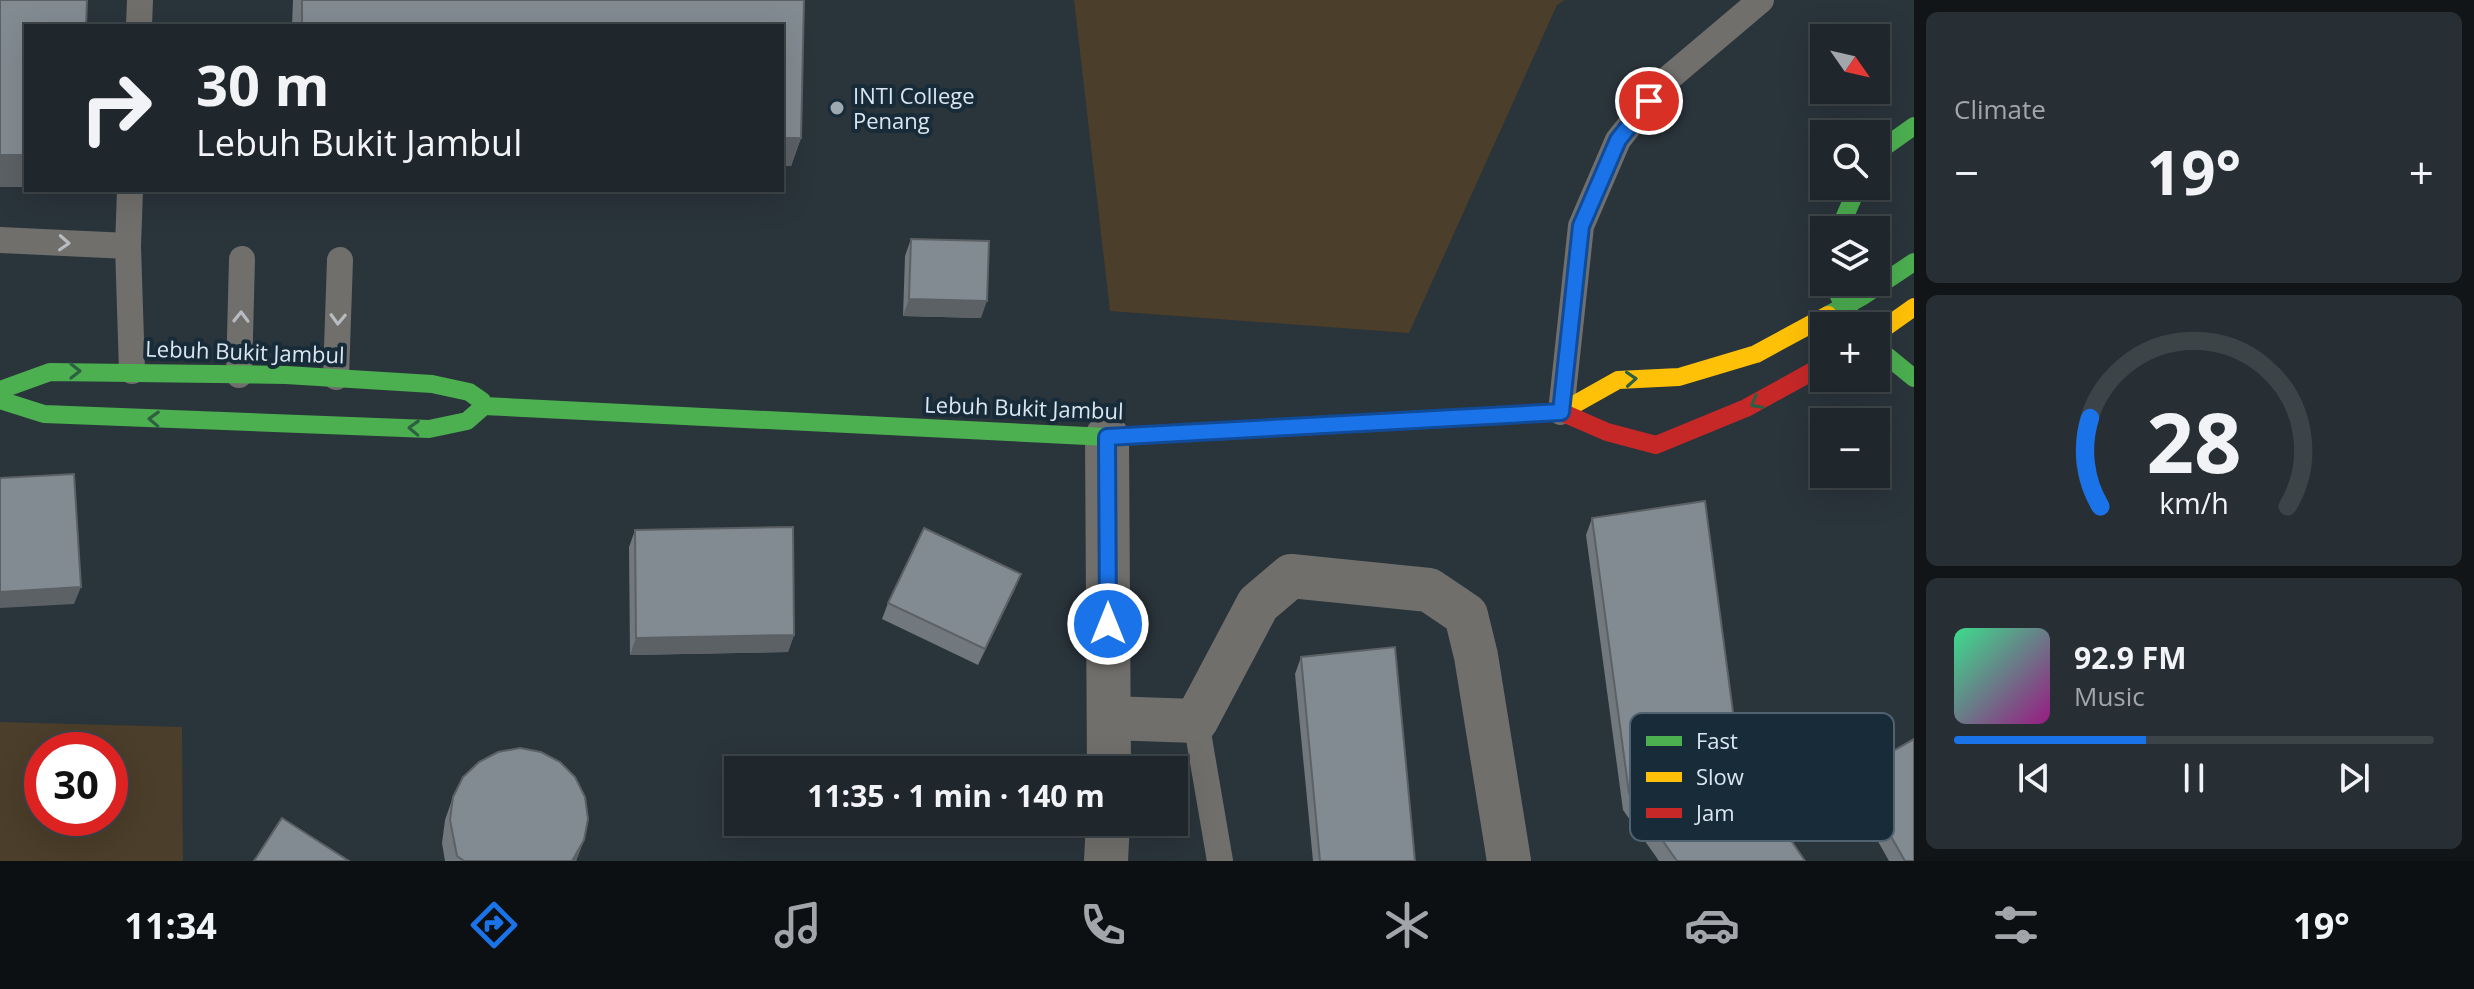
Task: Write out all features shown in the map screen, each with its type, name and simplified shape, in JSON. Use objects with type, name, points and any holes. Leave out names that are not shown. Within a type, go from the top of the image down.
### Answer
[{"type":"main road","points":[[1890,143],[1914,126]]},
{"type":"main road","name":"Lebuh Bukit Jambul","points":[[0,390],[50,372],[132,371],[336,377],[432,384],[469,392],[484,406],[1107,437],[1561,412],[1618,380],[1679,377],[1756,354],[1863,296],[1914,262]]},
{"type":"main road","points":[[1890,324],[1914,307]]},
{"type":"main road","points":[[1890,358],[1914,378]]},
{"type":"main road","name":"Lebuh Bukit Jambul","points":[[1561,412],[1607,432],[1656,445],[1746,408],[1810,373]]},
{"type":"main road","points":[[0,400],[44,414],[429,429],[468,421],[478,415],[484,406]]},
{"type":"street","points":[[1107,437],[1109,756]]},
{"type":"street","points":[[1109,718],[1196,721],[1258,604],[1291,576],[1429,590],[1466,615],[1476,656],[1509,861]]},
{"type":"street","points":[[1106,861],[1107,836]]},
{"type":"lane","points":[[139,24],[140,0]]},
{"type":"lane","points":[[1561,412],[1581,226],[1618,140],[1664,82],[1761,0]]},
{"type":"lane","points":[[130,192],[128,246],[132,371]]},
{"type":"lane","points":[[0,240],[128,246]]},
{"type":"lane","points":[[239,375],[242,259]]},
{"type":"lane","points":[[336,377],[340,260]]},
{"type":"lane","points":[[1196,721],[1220,861]]},
{"type":"shaded area","points":[[1074,0],[1565,0],[1557,5],[1409,333],[1110,311]]},
{"type":"shaded area","points":[[0,722],[182,727],[183,861],[0,861]]},
{"type":"building","points":[[0,0],[87,0],[86,24],[24,24],[24,155],[0,155]]},
{"type":"building","points":[[302,0],[804,0],[801,138],[784,138],[784,24],[302,24]]},
{"type":"building","points":[[911,239],[989,241],[987,301],[909,299]]},
{"type":"building","points":[[74,474],[81,587],[0,592],[0,478]]},
{"type":"building","points":[[1705,501],[1733,713],[1630,713],[1630,794],[1629,793],[1592,518]]},
{"type":"building","points":[[793,527],[794,635],[636,638],[635,530]]},
{"type":"building","points":[[924,528],[1021,574],[985,649],[888,603]]},
{"type":"building","points":[[1395,647],[1415,861],[1320,861],[1301,657]]},
{"type":"building","points":[[1914,739],[1914,861],[1905,861],[1894,841],[1894,751]]},
{"type":"building","points":[[520,748],[541,752],[560,762],[575,777],[585,797],[588,819],[584,840],[572,861],[464,861],[457,856],[450,820],[453,797],[463,777],[479,762],[498,752]]},
{"type":"building","points":[[282,818],[349,861],[254,861]]},
{"type":"building","points":[[1663,841],[1791,841],[1805,861],[1677,861]]},
{"type":"traffic: fast","points":[[1890,143],[1914,126]]},
{"type":"traffic: fast","points":[[1845,216],[1852,200]]},
{"type":"traffic: fast","points":[[1834,312],[1914,262]]},
{"type":"traffic: fast","points":[[1839,296],[1849,312]]},
{"type":"traffic: fast","points":[[1890,358],[1914,378]]},
{"type":"traffic: fast","points":[[0,390],[50,372],[286,375],[432,384],[469,392],[484,406]]},
{"type":"traffic: fast","points":[[0,400],[44,414],[429,429],[467,421],[484,406]]},
{"type":"traffic: fast","points":[[484,406],[1107,437],[1561,412]]},
{"type":"traffic: slow","points":[[1890,324],[1914,307]]},
{"type":"traffic: slow","points":[[1561,412],[1618,380],[1679,377],[1756,354],[1810,325]]},
{"type":"traffic: jam","points":[[1561,412],[1607,432],[1656,445],[1746,408],[1810,373]]},
{"type":"place","name":"INTI College Penang","points":[[837,108]]},
{"type":"route","points":[[1108,624],[1107,437],[1561,412],[1581,226],[1618,140],[1649,101]]}]
